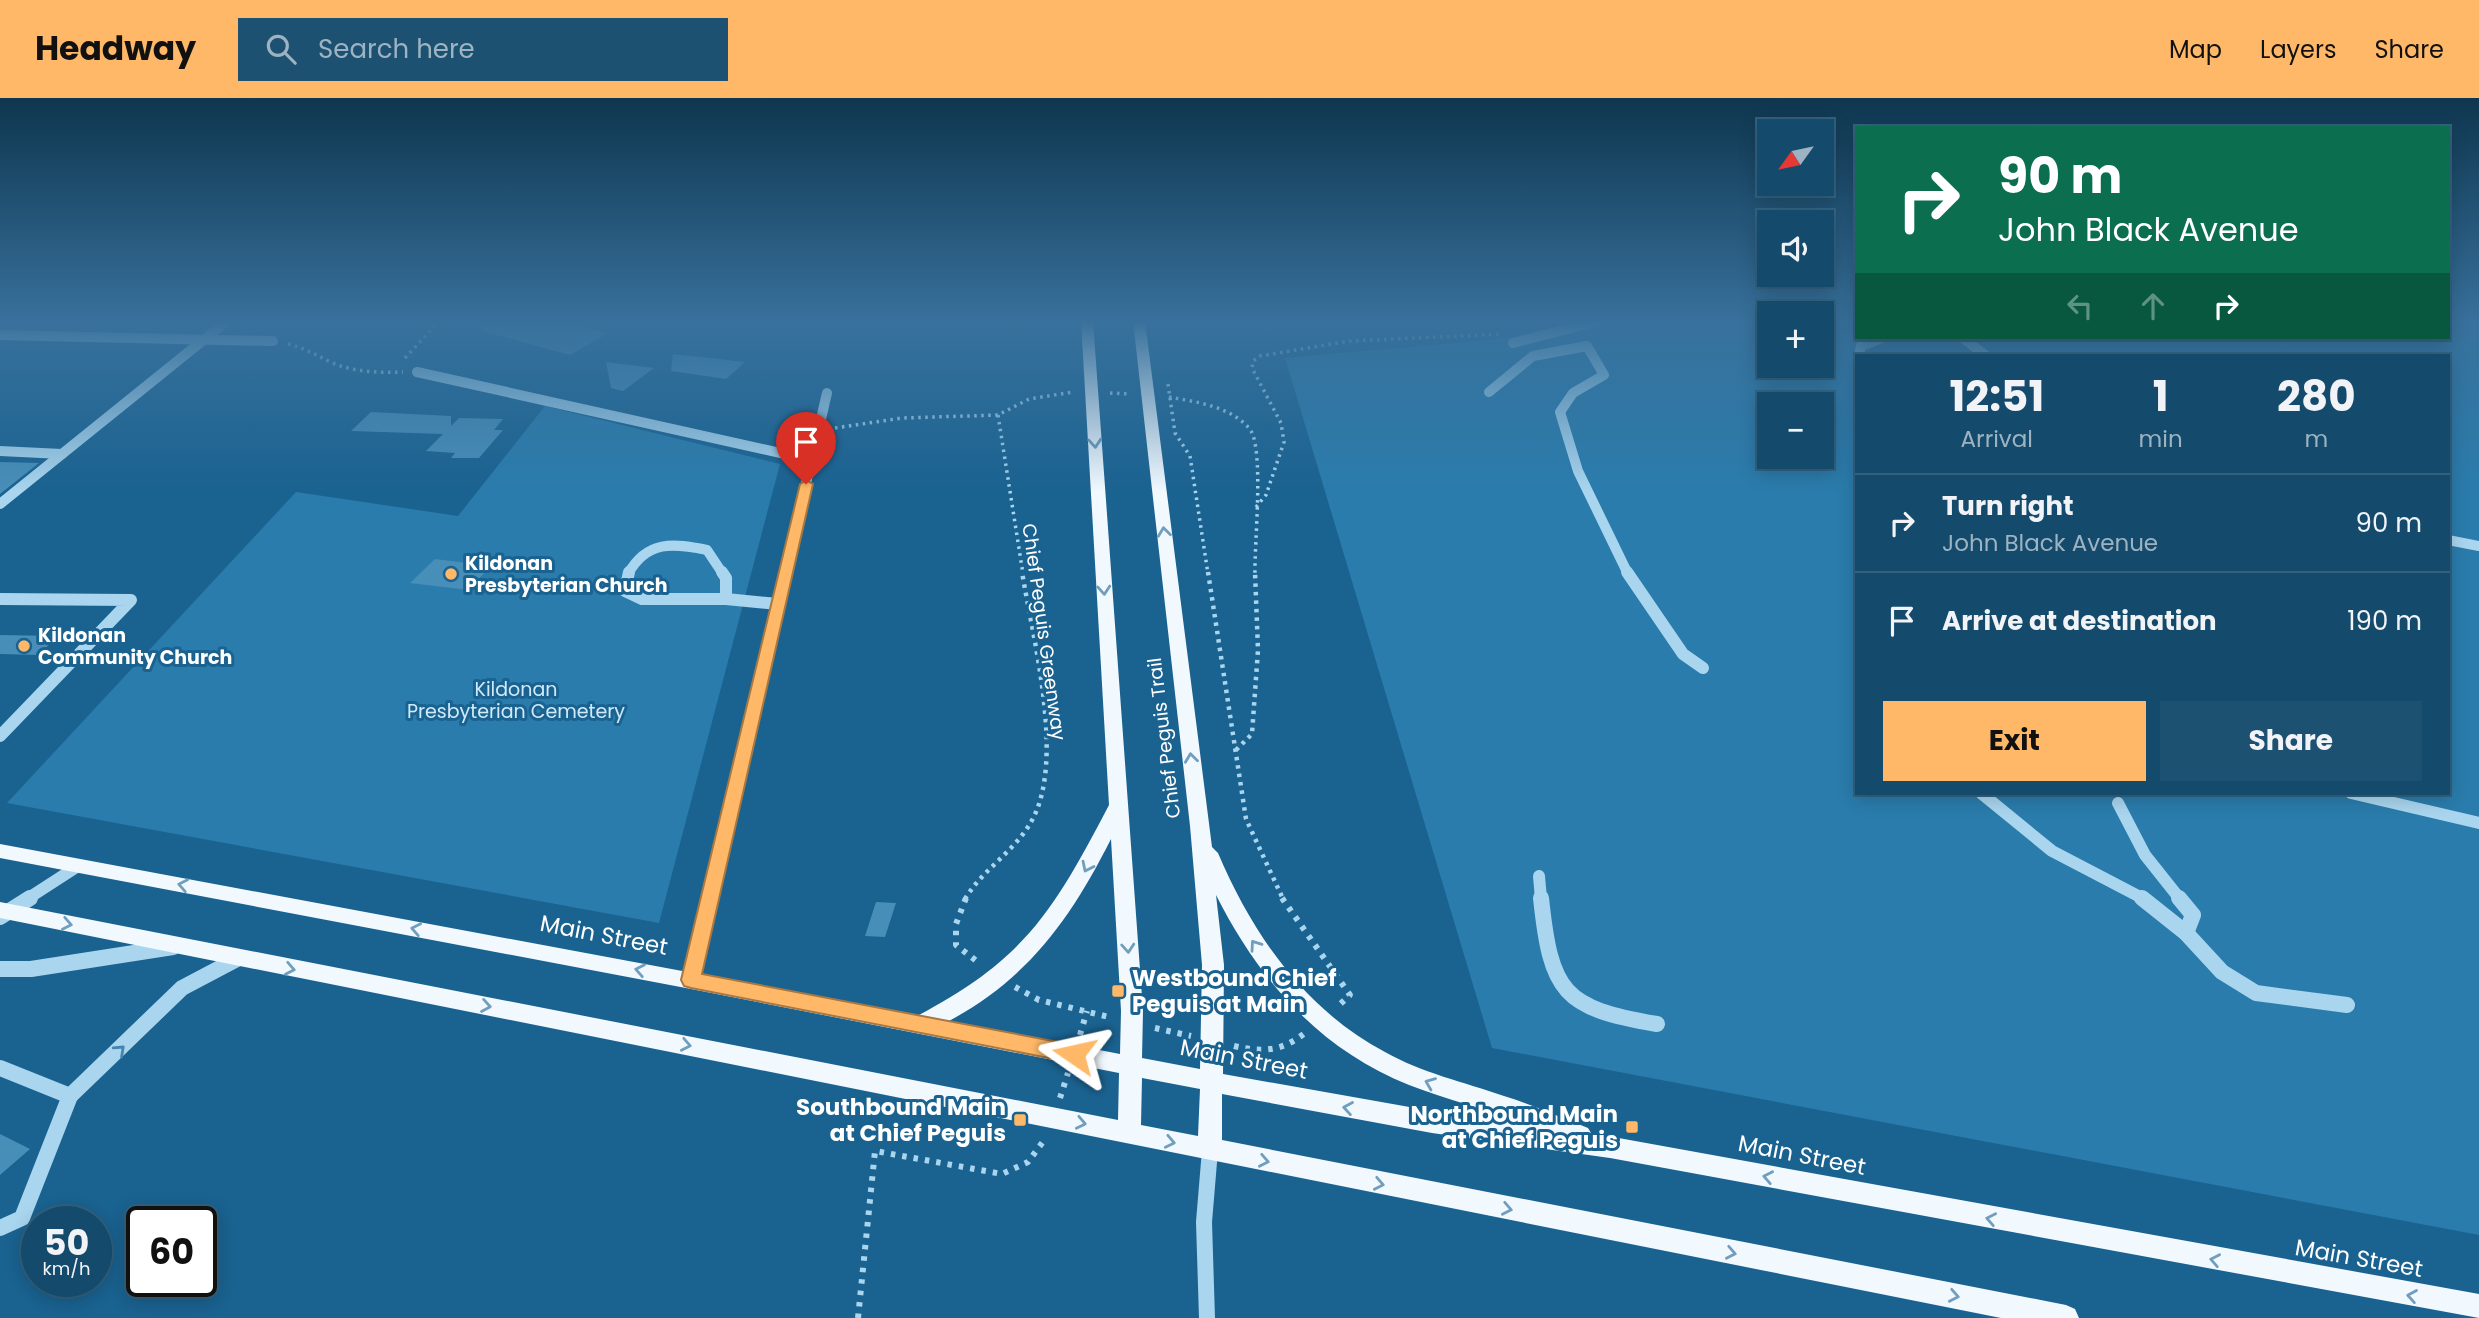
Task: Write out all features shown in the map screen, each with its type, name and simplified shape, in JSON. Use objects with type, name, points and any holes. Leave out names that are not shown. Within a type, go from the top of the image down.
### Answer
[{"type":"main road","points":[[1091,378],[1132,1011],[1129,1133]]},
{"type":"main road","name":"Chief Peguis Trail","points":[[1146,378],[1200,826],[1213,965],[1210,1150]]},
{"type":"main road","points":[[923,1024],[983,992],[1037,942],[1079,886],[1118,806]]},
{"type":"main road","points":[[1200,826],[1216,873],[1238,921],[1280,980],[1320,1020],[1376,1059],[1426,1082],[1496,1104],[1609,1147]]},
{"type":"main road","name":"Main Street","points":[[0,851],[1432,1122],[1609,1147],[2479,1307]]},
{"type":"main road","points":[[3,913],[2066,1318]]},
{"type":"street","points":[[0,504],[156,378]]},
{"type":"street","points":[[444,378],[812,460]]},
{"type":"street","points":[[1489,392],[1506,378]]},
{"type":"street","points":[[1598,378],[1574,389],[1567,396],[1560,412],[1578,471],[1620,562],[1683,654],[1703,668]]},
{"type":"street","points":[[691,980],[828,393]]},
{"type":"street","points":[[0,451],[62,454]]},
{"type":"street","points":[[2450,540],[2479,546]]},
{"type":"street","points":[[726,599],[726,578],[706,550],[667,542],[647,549],[625,575],[625,591],[642,599],[726,599],[778,604]]},
{"type":"street","points":[[0,599],[131,600],[0,736]]},
{"type":"street","points":[[1983,795],[2052,851],[2140,896],[2186,933],[2222,972],[2256,993],[2347,1005]]},
{"type":"street","points":[[2360,795],[2479,823]]},
{"type":"street","points":[[2118,803],[2145,855],[2193,915],[2186,933]]},
{"type":"street","points":[[3,913],[78,866]]},
{"type":"street","points":[[1539,876],[1549,951],[1565,989],[1586,1008],[1657,1024]]},
{"type":"street","points":[[0,970],[31,969],[181,946]]},
{"type":"street","points":[[0,1228],[22,1218],[70,1096],[182,988],[237,959]]},
{"type":"street","points":[[0,1068],[70,1096]]},
{"type":"street","points":[[1206,1318],[1204,1222],[1210,1150]]},
{"type":"path","points":[[1256,507],[1266,495],[1284,442],[1280,423],[1257,378]]},
{"type":"path","points":[[819,431],[902,418],[998,415],[1029,399],[1078,391]]},
{"type":"path","points":[[1181,398],[1216,406],[1249,427],[1254,435],[1258,464],[1258,650],[1252,734],[1235,750]]},
{"type":"path","name":"Chief Peguis Greenway","points":[[986,967],[956,946],[954,929],[958,907],[975,884],[1031,824],[1043,794],[1049,765],[1046,726],[998,415]]},
{"type":"path","points":[[1173,418],[1175,433],[1191,456],[1246,819],[1270,876],[1298,925],[1350,995],[1336,1007]]},
{"type":"path","points":[[1015,987],[1039,1000],[1113,1018]]},
{"type":"path","points":[[1159,1029],[1181,1034]]},
{"type":"path","points":[[1244,1049],[1280,1050],[1290,1047],[1304,1033]]},
{"type":"path","points":[[858,1318],[875,1151],[1002,1174]]},
{"type":"green space","points":[[1291,378],[1855,378],[1855,795],[2450,795],[2450,378],[2479,378],[2479,1235],[1492,1048]]},
{"type":"green space","name":"Kildonan Presbyterian Cemetery","points":[[545,406],[780,464],[659,923],[7,803],[296,492],[458,516]]},
{"type":"building","points":[[609,378],[641,378],[623,391],[611,388]]},
{"type":"building","points":[[371,412],[451,416],[451,426],[459,418],[503,419],[494,430],[503,430],[479,458],[451,458],[455,453],[426,451],[443,434],[351,431]]},
{"type":"building","points":[[0,462],[39,463],[0,494]]},
{"type":"building","name":"Kildonan Presbyterian Church","points":[[435,559],[491,566],[468,590],[410,583]]},
{"type":"building","name":"Kildonan Community Church","points":[[0,635],[58,636],[38,655],[0,654]]},
{"type":"building","points":[[876,902],[896,903],[885,937],[865,936]]},
{"type":"building","points":[[0,1134],[30,1149],[0,1175]]},
{"type":"place","name":"Kildonan Presbyterian Church","points":[[451,574]]},
{"type":"place","name":"Kildonan Community Church","points":[[24,646]]},
{"type":"place","name":"Westbound Chief Peguis at Main","points":[[1118,991]]},
{"type":"place","name":"Southbound Main at Chief Peguis","points":[[1020,1120]]},
{"type":"place","name":"Northbound Main at Chief Peguis","points":[[1632,1127]]},
{"type":"route","points":[[806,484],[691,980],[1074,1054]]}]
